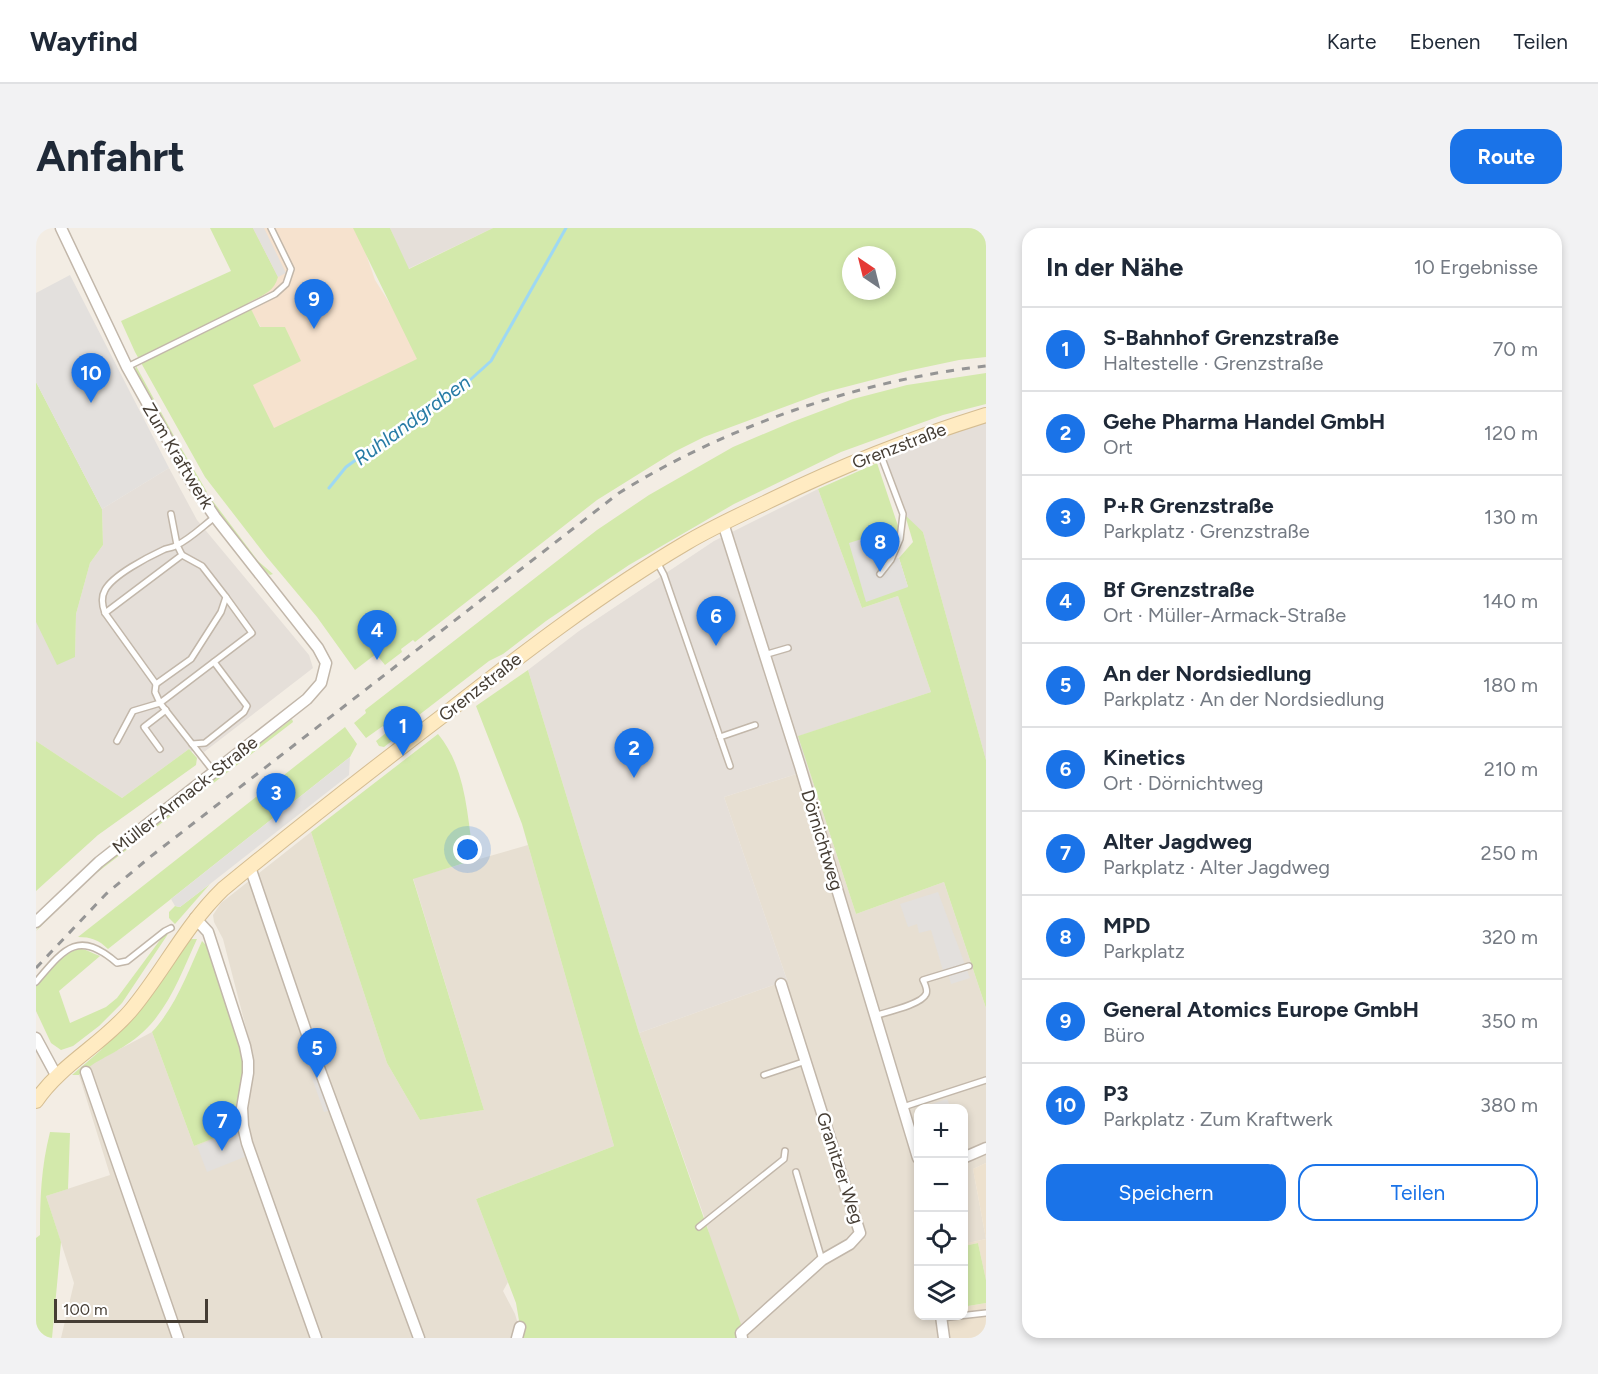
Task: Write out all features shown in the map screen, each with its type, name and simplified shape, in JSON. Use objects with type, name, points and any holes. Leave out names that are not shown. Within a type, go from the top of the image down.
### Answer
[{"type":"main road","name":"Grenzstraße","points":[[36,1101],[56,1075],[105,1035],[132,1009],[195,918],[223,889],[526,651],[605,594],[723,523],[880,451],[986,415]]},
{"type":"street","name":"Zum Kraftwerk","points":[[61,228],[127,367],[167,441],[215,517],[282,600],[318,648],[326,663]]},
{"type":"street","name":"Dörnichtweg","points":[[723,523],[800,766],[914,1144]]},
{"type":"street","name":"Müller-Armack-Straße","points":[[36,922],[99,862],[308,699],[321,683],[326,663]]},
{"type":"street","points":[[250,867],[311,1046],[419,1338]]},
{"type":"street","points":[[195,918],[207,932],[245,1046],[248,1073],[242,1108],[245,1135],[316,1338]]},
{"type":"street","name":"Granitzer Weg","points":[[742,1338],[741,1333],[822,1260],[850,1244],[860,1233],[781,984]]},
{"type":"street","points":[[36,1038],[56,1075]]},
{"type":"street","points":[[86,1072],[178,1338]]},
{"type":"street","points":[[968,1156],[986,1148]]},
{"type":"street","points":[[941,1320],[944,1338]]},
{"type":"lane","points":[[127,367],[267,298],[286,284],[291,269],[271,228]]},
{"type":"lane","points":[[880,451],[903,514],[900,539],[891,560],[880,574]]},
{"type":"lane","points":[[117,741],[134,711],[160,703],[252,633],[202,566],[182,555],[177,545],[171,514]]},
{"type":"lane","points":[[156,684],[105,613],[102,596],[109,584],[139,564],[177,545],[215,517]]},
{"type":"lane","points":[[105,613],[182,555]]},
{"type":"lane","points":[[657,561],[668,586],[730,766]]},
{"type":"lane","points":[[214,772],[154,692],[156,684],[191,659],[221,612],[226,597]]},
{"type":"lane","points":[[764,655],[788,648]]},
{"type":"lane","points":[[192,744],[205,743],[244,712],[247,706],[214,662]]},
{"type":"lane","points":[[159,749],[144,727],[166,710]]},
{"type":"lane","points":[[720,736],[755,725]]},
{"type":"lane","points":[[36,981],[73,946],[87,945],[105,952],[117,963],[128,961],[171,928]]},
{"type":"lane","points":[[874,1016],[918,1002],[927,991],[923,980],[969,966]]},
{"type":"lane","points":[[764,1075],[806,1061]]},
{"type":"lane","points":[[903,1107],[986,1080]]},
{"type":"lane","points":[[699,1227],[784,1159],[785,1151]]},
{"type":"lane","points":[[796,1172],[822,1260]]},
{"type":"lane","points":[[968,1315],[986,1313]]},
{"type":"shaded area","points":[[252,228],[357,228],[375,280],[424,358],[273,431],[252,385],[276,354],[247,303]]},
{"type":"shaded area","points":[[253,228],[264,228],[286,273],[278,277]]},
{"type":"shaded area","points":[[390,228],[493,228],[408,269]]},
{"type":"shaded area","points":[[70,275],[169,468],[102,509],[36,382],[36,293]]},
{"type":"shaded area","points":[[986,415],[986,760],[923,532],[903,514],[880,451]]},
{"type":"shaded area","points":[[169,468],[197,520],[309,655],[313,668],[204,752],[199,746],[191,752],[189,749],[122,798],[36,741],[36,622],[75,657],[76,614],[90,563],[103,545],[102,509]]},
{"type":"shaded area","points":[[818,489],[862,608],[898,596],[931,692],[799,736],[809,770],[724,797],[787,980],[639,1033],[528,670],[579,631],[714,541]]},
{"type":"shaded area","points":[[881,533],[888,557],[899,558],[908,587],[866,602],[849,543]]},
{"type":"shaded area","points":[[350,757],[349,775],[180,907],[175,906],[171,899]]},
{"type":"shaded area","points":[[809,770],[856,914],[944,882],[986,1008],[986,1163],[973,1169],[986,1239],[968,1243],[968,1104],[914,1104],[914,1320],[948,1320],[950,1338],[736,1338],[706,1222],[639,1033],[787,980],[724,797]]},
{"type":"shaded area","points":[[311,832],[387,1063],[420,1120],[484,1110],[413,878],[528,845],[614,1146],[476,1199],[508,1282],[503,1291],[515,1314],[522,1338],[61,1338],[74,1283],[46,1196],[110,1175],[79,1075],[93,1063],[152,1032],[194,1146],[247,1124],[253,1075],[252,1051],[223,939],[213,915],[221,903]]},
{"type":"shaded area","points":[[938,892],[970,978],[951,984],[948,973],[944,974],[931,930],[919,933],[917,924],[908,927],[900,904]]},
{"type":"shaded area","points":[[309,1044],[332,1110],[324,1112],[301,1047]]},
{"type":"shaded area","points":[[947,1099],[949,1104],[932,1104]]},
{"type":"shaded area","points":[[237,1131],[247,1156],[207,1172],[197,1146]]},
{"type":"shaded area","points":[[986,1163],[986,1239],[973,1169]]},
{"type":"shaded area","points":[[986,1239],[986,1280],[978,1243],[968,1245],[968,1243]]},
{"type":"shaded area","points":[[986,1303],[986,1338],[950,1338],[948,1320],[968,1320],[968,1306]]},
{"type":"green space","points":[[210,228],[253,228],[278,277],[270,290],[248,303],[260,327],[285,327],[301,361],[253,385],[274,428],[417,359],[353,228],[390,228],[409,269],[493,228],[986,228],[986,357],[907,371],[822,393],[704,437],[674,452],[597,500],[415,642],[413,640],[401,649],[402,652],[385,665],[376,654],[355,670],[317,617],[205,477],[135,352],[121,321],[231,271]]},
{"type":"green space","points":[[136,366],[207,492],[204,492],[171,438],[135,370]]},
{"type":"green space","points":[[986,373],[986,404],[943,415],[841,452],[734,504],[629,565],[546,621],[419,715],[415,723],[384,747],[379,746],[376,741],[387,732],[383,726],[366,738],[354,723],[366,713],[365,710],[597,530],[649,495],[733,447],[853,399],[907,385]]},
{"type":"green space","points":[[36,382],[102,509],[103,545],[90,563],[76,614],[75,657],[57,665],[36,622]]},
{"type":"green space","points":[[877,463],[899,529],[898,538],[888,557],[849,543],[908,587],[899,558],[913,542],[905,515],[923,532],[986,760],[986,1008],[944,882],[856,914],[798,736],[931,692],[898,596],[862,608],[818,489]]},
{"type":"green space","points":[[212,500],[258,561],[273,574],[270,575],[256,563],[210,502]]},
{"type":"green space","points":[[528,670],[639,1033],[741,1324],[735,1333],[736,1338],[522,1338],[516,1303],[476,1199],[614,1146],[522,824],[476,706]]},
{"type":"green space","points":[[292,719],[293,722],[90,878],[36,931],[88,876]]},
{"type":"green space","points":[[345,727],[357,744],[350,757],[108,949],[94,940],[78,937]]},
{"type":"green space","points":[[438,734],[455,762],[460,778],[474,860],[413,879],[484,1110],[420,1120],[387,1063],[311,832]]},
{"type":"green space","points":[[36,741],[122,798],[189,749],[197,758],[196,765],[98,835],[36,891]]},
{"type":"green space","points":[[210,884],[175,924],[169,918],[169,912],[175,906],[180,907]]},
{"type":"green space","points":[[168,934],[122,1003],[99,1026],[73,1046],[61,1050],[51,1043],[36,1011],[36,985],[57,962],[70,952],[82,949],[100,956],[59,991],[70,1023],[106,1007],[117,998],[163,936]]},
{"type":"green space","points":[[197,939],[169,998],[151,1024],[126,1045],[79,1075],[72,1075],[101,1050],[185,942]]},
{"type":"green space","points":[[202,941],[208,947],[241,1049],[244,1073],[236,1105],[237,1129],[194,1146],[152,1032],[175,1000]]},
{"type":"green space","points":[[50,1132],[70,1133],[68,1189],[46,1196],[61,1242],[52,1338],[36,1338],[36,1238],[40,1235],[42,1183]]},
{"type":"green space","points":[[978,1243],[986,1280],[986,1303],[968,1306],[968,1266],[968,1245]]},
{"type":"waterway","name":"Ruhlandgraben","points":[[329,488],[346,467],[403,426],[449,399],[491,361],[566,228]]},
{"type":"railway","points":[[36,968],[106,894],[150,857],[619,493],[704,447],[796,410],[891,382],[986,366]]},
{"type":"place","name":"General Atomics Europe GmbH","points":[[314,329]]},
{"type":"place","name":"P3","points":[[91,403]]},
{"type":"place","name":"MPD","points":[[880,572]]},
{"type":"place","name":"Kinetics","points":[[716,646]]},
{"type":"place","name":"Bf Grenzstraße","points":[[377,660]]},
{"type":"place","name":"S-Bahnhof Grenzstraße","points":[[403,756]]},
{"type":"place","name":"Gehe Pharma Handel GmbH","points":[[634,778]]},
{"type":"place","name":"P+R Grenzstraße","points":[[276,823]]},
{"type":"place","name":"An der Nordsiedlung","points":[[317,1078]]},
{"type":"place","name":"Alter Jagdweg","points":[[222,1151]]}]
